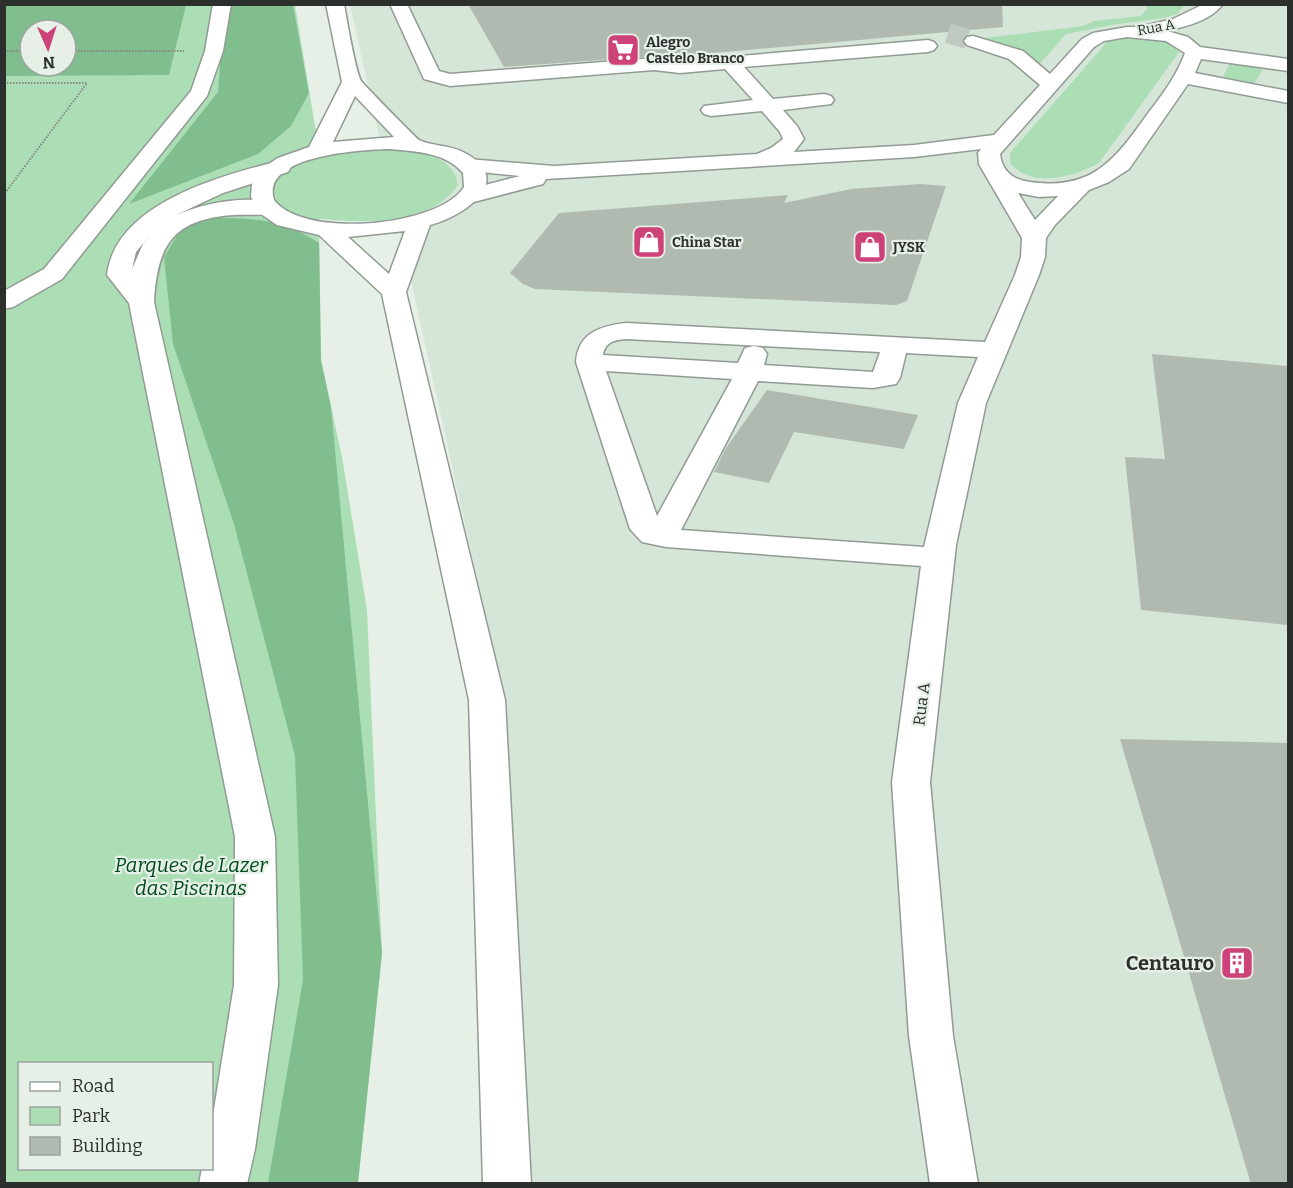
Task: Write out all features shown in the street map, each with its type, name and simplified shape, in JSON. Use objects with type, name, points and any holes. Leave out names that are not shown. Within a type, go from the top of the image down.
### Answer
[{"type":"street","points":[[4,302],[53,274],[200,92],[214,51],[222,4]]},
{"type":"street","points":[[335,4],[352,82],[412,144]]},
{"type":"street","points":[[398,4],[431,75],[450,80],[476,80],[654,64],[680,67],[928,45]]},
{"type":"street","name":"Rua A","points":[[999,141],[1088,43],[1099,37],[1192,20],[1205,14],[1215,4]]},
{"type":"street","name":"Rua A","points":[[914,151],[994,174],[1018,186],[1047,190],[1082,184],[1110,174],[1121,164],[1183,77],[1193,59],[1193,49],[1199,31],[1224,18],[1233,4]]},
{"type":"street","points":[[1127,32],[1167,36],[1193,49],[1288,64]]},
{"type":"street","points":[[973,41],[1016,56],[1050,84]]},
{"type":"street","points":[[730,63],[790,130],[794,140],[789,147],[776,155],[758,161]]},
{"type":"street","points":[[1183,77],[1288,97]]},
{"type":"street","points":[[316,152],[352,82]]},
{"type":"street","points":[[711,110],[824,100]]},
{"type":"street","points":[[790,130],[820,145],[862,154]]},
{"type":"street","points":[[468,165],[554,173],[914,151],[999,141]]},
{"type":"street","points":[[999,141],[989,153],[994,174],[1034,238]]},
{"type":"street","points":[[141,302],[119,274],[123,253],[139,231],[169,209],[201,194],[316,152],[364,144],[412,144],[435,149],[454,156],[468,165],[476,174],[476,185],[470,196]]},
{"type":"street","points":[[280,167],[268,177],[262,188],[262,198],[268,208],[282,218],[326,229],[357,231],[420,222],[450,211],[470,196],[554,173]]},
{"type":"street","name":"Rua A","points":[[954,1184],[931,1036],[911,782],[938,558],[972,403],[1027,275],[1033,257],[1034,238],[1047,220],[1082,184]]},
{"type":"street","points":[[223,1184],[231,1149],[256,985],[255,837],[141,302],[146,261],[160,236],[176,223],[198,213],[230,208],[268,208]]},
{"type":"street","points":[[420,222],[394,291],[487,700],[507,1184]]},
{"type":"street","points":[[326,229],[394,291]]},
{"type":"street","points":[[938,558],[653,535],[646,529],[589,362],[592,344],[598,336],[626,331],[995,350]]},
{"type":"street","points":[[661,537],[749,372],[758,338]]},
{"type":"street","points":[[589,362],[879,379],[886,378],[889,372],[895,345]]},
{"type":"path","points":[[78,51],[214,51]]},
{"type":"path","points":[[4,83],[87,83],[4,194]]},
{"type":"shaded area","points":[[350,5],[1288,5],[1288,1183],[521,1183],[505,705]]},
{"type":"green space","points":[[5,4],[186,5],[169,75],[78,76],[78,18],[18,18],[18,76],[5,76]]},
{"type":"green space","name":"Parques de Lazer das Piscinas","points":[[5,5],[295,5],[318,144],[318,158],[375,150],[420,153],[438,159],[451,169],[458,185],[446,199],[430,209],[413,215],[375,221],[319,219],[321,360],[342,457],[367,610],[382,953],[358,1183],[5,1183]]},
{"type":"green space","points":[[227,5],[293,5],[309,93],[291,126],[258,154],[129,204],[218,92]]},
{"type":"green space","points":[[1144,5],[1182,5],[1183,7],[1177,14],[1164,18],[1066,34],[1037,67],[976,39],[1083,26],[1094,21],[1141,16],[1148,8]]},
{"type":"green space","points":[[1125,37],[1162,40],[1174,46],[1179,52],[1099,163],[1077,173],[1053,178],[1030,176],[1019,171],[1010,163],[1010,153],[1107,42]]},
{"type":"green space","points":[[1232,59],[1263,70],[1254,84],[1220,83]]},
{"type":"green space","points":[[213,218],[255,220],[281,225],[319,243],[321,360],[331,407],[382,953],[358,1183],[268,1183],[303,980],[295,756],[234,524],[173,344],[164,257],[181,229]]},
{"type":"building","name":"Alegro Castelo Branco","points":[[468,4],[1002,4],[1003,27],[669,57],[654,56],[504,67]]},
{"type":"building","points":[[920,184],[946,186],[907,301],[896,305],[535,289],[523,284],[510,273],[559,213],[788,195],[784,203],[851,189]]},
{"type":"building","points":[[1152,354],[1288,366],[1288,625],[1141,610],[1125,457],[1165,459]]},
{"type":"building","points":[[767,390],[918,415],[904,449],[794,432],[769,483],[714,472],[726,448]]},
{"type":"building","name":"Centauro","points":[[1120,739],[1288,743],[1288,1184],[1251,1184]]},
{"type":"tunnel","points":[[948,33],[973,41]]},
{"type":"place","name":"Alegro Castelo Branco","points":[[623,50]]},
{"type":"place","name":"China Star","points":[[649,242]]},
{"type":"place","name":"JYSK","points":[[870,247]]},
{"type":"place","name":"Centauro","points":[[1237,963]]}]
